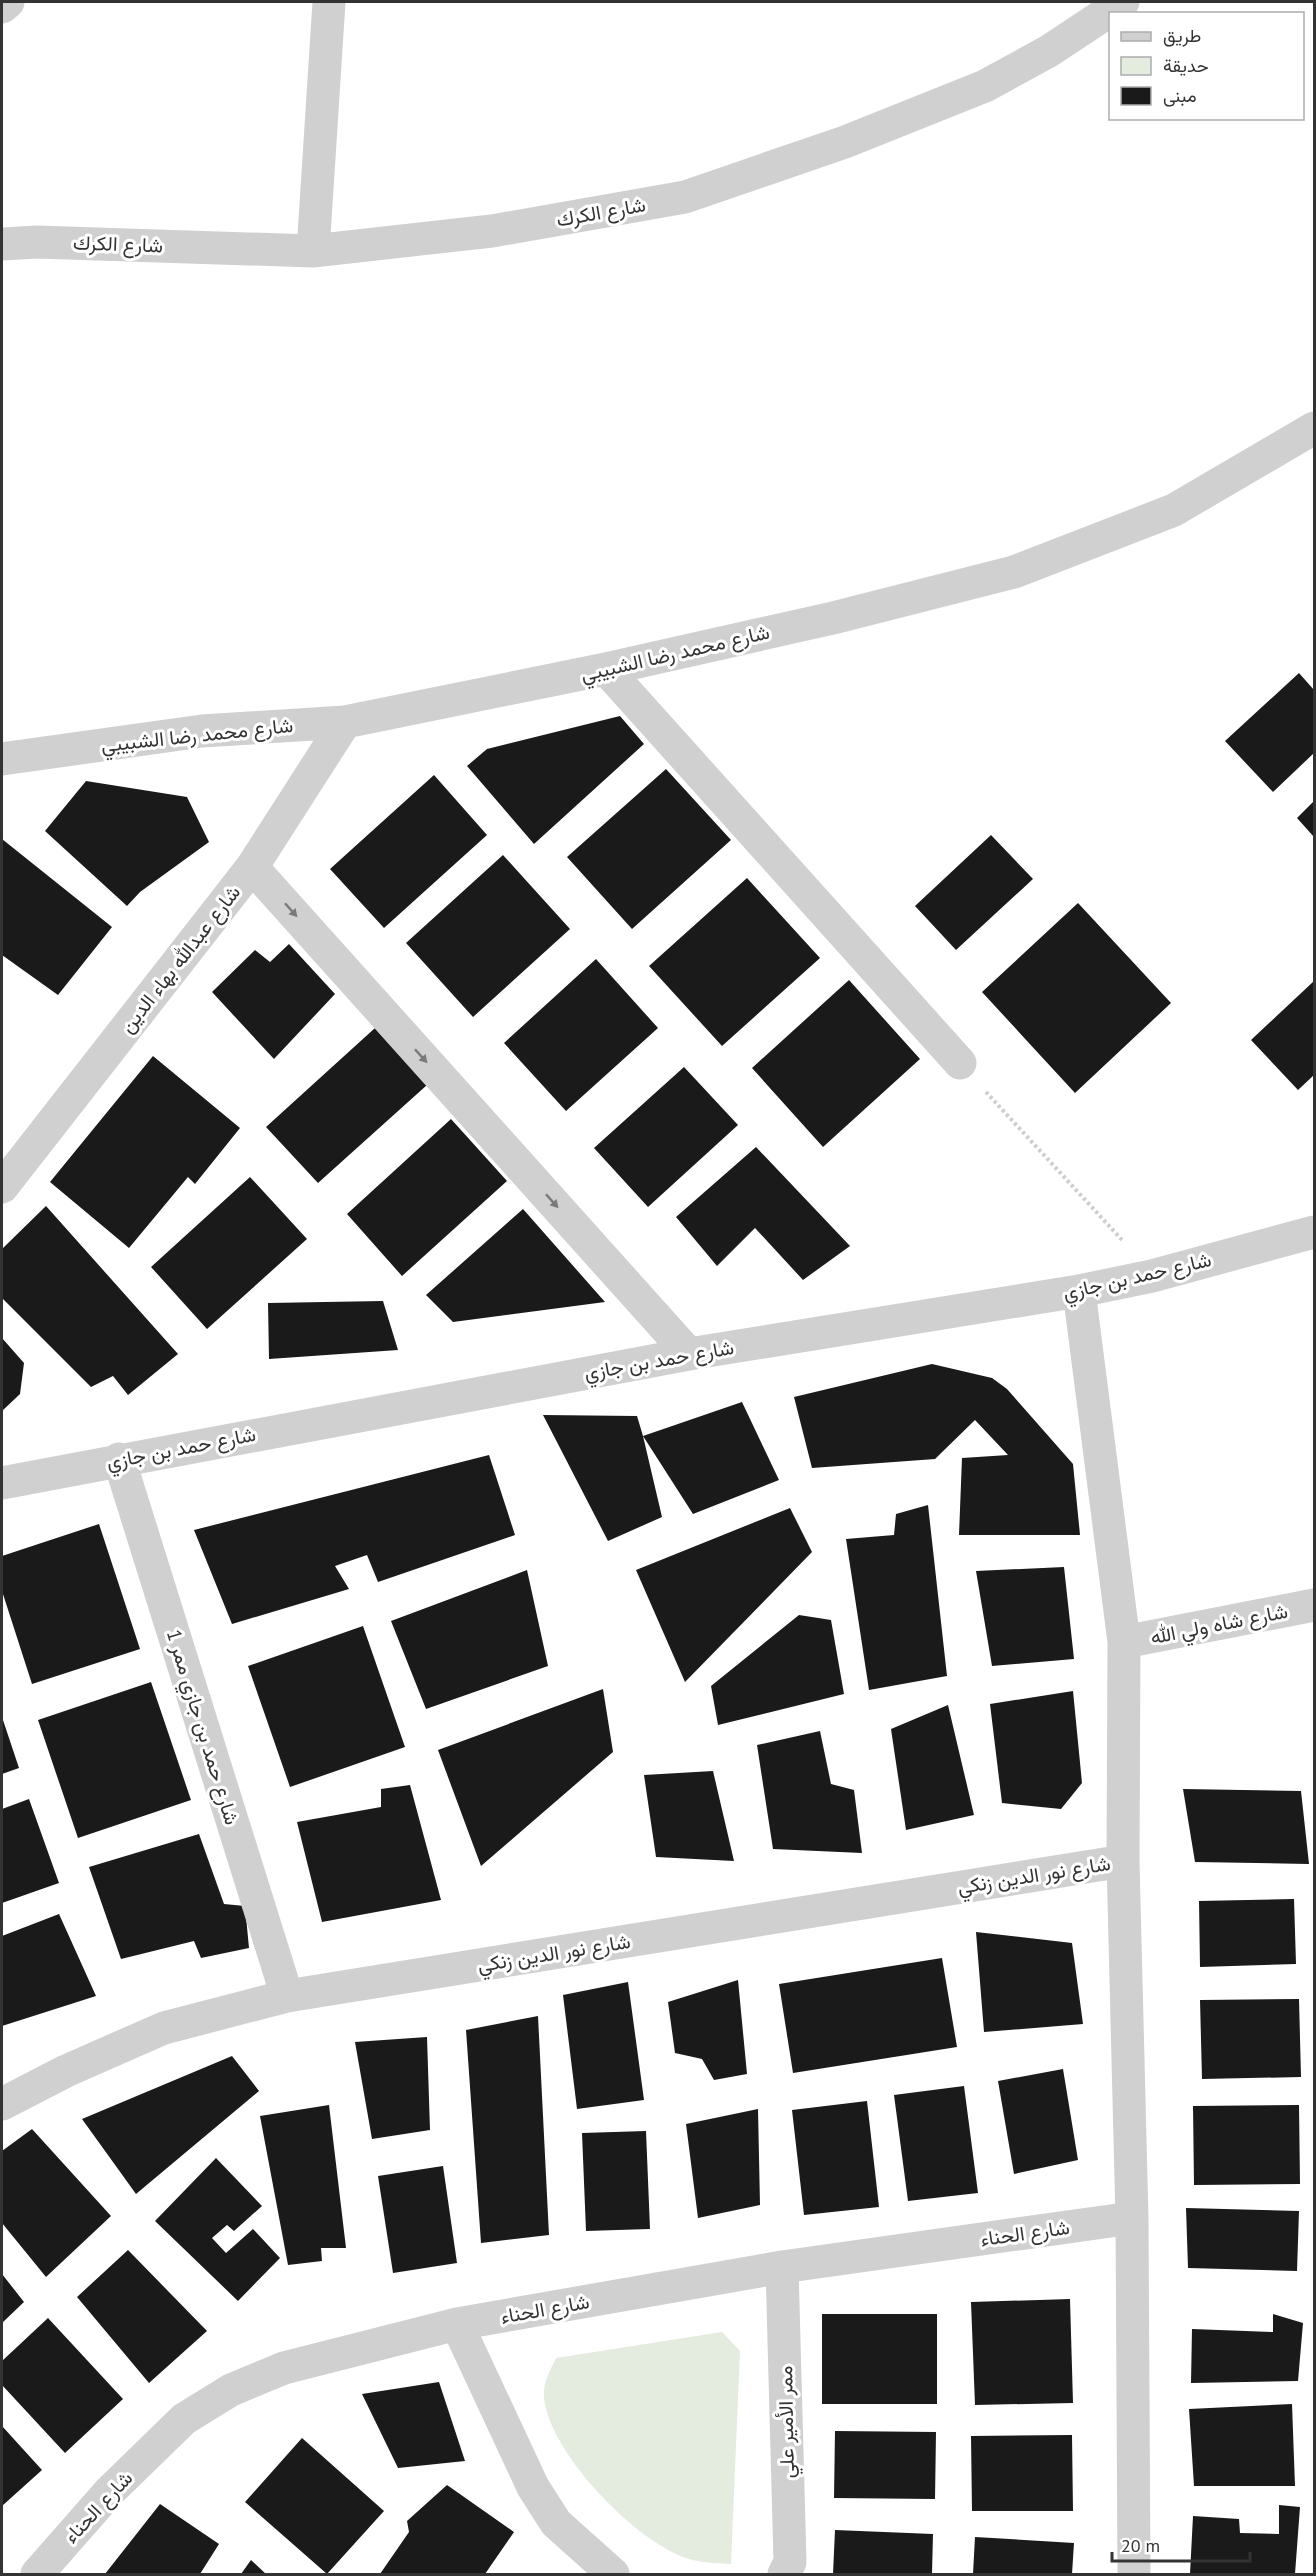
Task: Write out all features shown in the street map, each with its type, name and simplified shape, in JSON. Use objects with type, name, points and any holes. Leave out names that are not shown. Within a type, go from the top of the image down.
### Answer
[{"type":"street","points":[[2,7],[8,2]]},
{"type":"street","points":[[313,251],[329,2]]},
{"type":"street","name":"شارع الكرك","points":[[2,244],[37,242],[313,251],[492,231],[685,196],[845,142],[986,86],[1049,51],[1123,2]]},
{"type":"street","name":"شارع الكرك","points":[[2,232],[37,242]]},
{"type":"street","name":"شارع محمد رضا الشبيبي","points":[[2,759],[202,731],[345,722],[606,669],[833,618],[1014,572],[1174,510],[1314,428]]},
{"type":"street","points":[[606,669],[960,1063]]},
{"type":"street","name":"شارع عبدالله بهاء الدين","points":[[2,1187],[252,867],[345,722]]},
{"type":"street","points":[[252,867],[689,1354]]},
{"type":"street","name":"شارع حمد بن جازي","points":[[2,1483],[119,1459],[689,1354],[1079,1291],[1152,1276],[1314,1232]]},
{"type":"street","points":[[1079,1291],[1124,1642],[1123,1861],[1132,2218],[1134,2574]]},
{"type":"street","name":"شارع حمد بن جازي ممر 1","points":[[119,1459],[287,1996]]},
{"type":"street","name":"شارع شاه ولي الله","points":[[1124,1642],[1314,1605]]},
{"type":"street","name":"شارع نور الدين زنكي","points":[[2,2104],[66,2071],[164,2028],[287,1996],[1123,1861]]},
{"type":"street","name":"شارع الحناء","points":[[37,2574],[110,2491],[184,2419],[231,2390],[284,2368],[457,2324],[782,2267],[1132,2218]]},
{"type":"street","name":"ممر الأمير علي","points":[[782,2267],[790,2562],[784,2574]]},
{"type":"street","points":[[457,2324],[533,2487],[556,2523],[613,2574]]},
{"type":"path","points":[[960,1063],[1112,1228]]},
{"type":"green space","points":[[722,2332],[740,2351],[731,2564],[689,2559],[668,2550],[622,2516],[578,2468],[561,2443],[549,2419],[544,2397],[546,2381],[556,2358]]},
{"type":"building","points":[[1299,673],[1314,690],[1314,753],[1273,792],[1225,741]]},
{"type":"building","points":[[620,716],[644,744],[534,844],[467,766],[487,749]]},
{"type":"building","points":[[666,769],[731,840],[632,929],[567,857]]},
{"type":"building","points":[[434,775],[487,835],[384,928],[330,869]]},
{"type":"building","points":[[86,781],[187,797],[209,842],[140,892],[127,906],[45,831]]},
{"type":"building","points":[[1314,801],[1314,837],[1297,818]]},
{"type":"building","points":[[991,835],[1033,879],[956,950],[915,906]]},
{"type":"building","points":[[2,839],[112,927],[58,995],[2,955]]},
{"type":"building","points":[[503,855],[570,929],[473,1017],[406,943]]},
{"type":"building","points":[[747,878],[820,958],[722,1046],[649,966]]},
{"type":"building","points":[[1078,903],[1171,1003],[1075,1093],[982,992]]},
{"type":"building","points":[[289,944],[335,994],[274,1059],[212,992],[255,950],[270,962]]},
{"type":"building","points":[[596,959],[658,1028],[566,1111],[504,1043]]},
{"type":"building","points":[[849,980],[920,1059],[823,1147],[752,1068]]},
{"type":"building","points":[[1314,981],[1314,1075],[1298,1090],[1251,1040]]},
{"type":"building","points":[[375,1028],[427,1085],[318,1183],[266,1127]]},
{"type":"building","points":[[153,1056],[240,1128],[195,1184],[188,1177],[129,1248],[50,1182]]},
{"type":"building","points":[[684,1067],[738,1125],[648,1207],[594,1148]]},
{"type":"building","points":[[451,1119],[507,1181],[402,1276],[347,1214]]},
{"type":"building","points":[[756,1147],[850,1246],[803,1280],[755,1228],[717,1266],[676,1217]]},
{"type":"building","points":[[250,1177],[307,1239],[207,1329],[151,1267]]},
{"type":"building","points":[[46,1206],[178,1354],[128,1395],[113,1376],[91,1387],[2,1298],[2,1249]]},
{"type":"building","points":[[523,1209],[605,1302],[453,1322],[426,1295]]},
{"type":"building","points":[[383,1301],[398,1350],[269,1359],[268,1303]]},
{"type":"building","points":[[2,1338],[24,1363],[20,1394],[2,1411]]},
{"type":"building","points":[[932,1364],[992,1378],[1007,1389],[1073,1464],[1080,1535],[959,1535],[962,1458],[1008,1455],[975,1420],[935,1459],[812,1468],[794,1397]]},
{"type":"building","points":[[742,1402],[779,1480],[693,1514],[643,1436]]},
{"type":"building","points":[[543,1415],[637,1416],[662,1517],[608,1541]]},
{"type":"building","points":[[489,1455],[515,1535],[378,1582],[367,1555],[335,1566],[349,1589],[232,1624],[194,1530]]},
{"type":"building","points":[[928,1505],[947,1676],[869,1690],[846,1539],[894,1535],[896,1514]]},
{"type":"building","points":[[790,1508],[812,1552],[685,1682],[636,1570]]},
{"type":"building","points":[[99,1524],[140,1649],[32,1684],[2,1591],[2,1556]]},
{"type":"building","points":[[1064,1567],[1074,1659],[992,1666],[976,1571]]},
{"type":"building","points":[[527,1570],[548,1666],[426,1709],[391,1621]]},
{"type":"building","points":[[799,1615],[831,1620],[844,1694],[718,1725],[711,1686]]},
{"type":"building","points":[[363,1626],[405,1747],[290,1787],[248,1666]]},
{"type":"building","points":[[151,1682],[191,1800],[78,1838],[38,1720]]},
{"type":"building","points":[[603,1689],[613,1752],[481,1866],[438,1750]]},
{"type":"building","points":[[1073,1691],[1082,1783],[1061,1809],[1002,1803],[990,1704]]},
{"type":"building","points":[[948,1705],[974,1815],[906,1830],[891,1729]]},
{"type":"building","points":[[2,1717],[19,1768],[2,1774]]},
{"type":"building","points":[[820,1731],[831,1784],[854,1790],[862,1853],[773,1849],[757,1745]]},
{"type":"building","points":[[713,1771],[734,1861],[656,1857],[644,1775]]},
{"type":"building","points":[[410,1785],[441,1900],[322,1922],[297,1822],[381,1807],[381,1789]]},
{"type":"building","points":[[1183,1789],[1301,1791],[1309,1864],[1195,1862]]},
{"type":"building","points":[[29,1799],[59,1883],[2,1903],[2,1809]]},
{"type":"building","points":[[199,1834],[224,1904],[245,1906],[249,1948],[201,1958],[194,1941],[121,1959],[89,1867]]},
{"type":"building","points":[[1294,1899],[1296,1964],[1200,1967],[1199,1901]]},
{"type":"building","points":[[59,1914],[96,1996],[2,2026],[2,1936]]},
{"type":"building","points":[[976,1932],[1072,1943],[1083,2024],[984,2032]]},
{"type":"building","points":[[942,1958],[957,2047],[793,2073],[779,1984]]},
{"type":"building","points":[[738,1980],[747,2074],[714,2080],[702,2059],[675,2053],[668,2002]]},
{"type":"building","points":[[628,1982],[644,2100],[577,2109],[563,1995]]},
{"type":"building","points":[[1299,1999],[1301,2077],[1202,2079],[1200,2000]]},
{"type":"building","points":[[538,2016],[549,2235],[481,2243],[466,2030]]},
{"type":"building","points":[[427,2037],[430,2130],[372,2139],[355,2042]]},
{"type":"building","points":[[232,2056],[259,2091],[136,2194],[82,2119]]},
{"type":"building","points":[[1063,2069],[1078,2160],[1014,2174],[998,2081]]},
{"type":"building","points":[[964,2086],[978,2193],[908,2201],[894,2095]]},
{"type":"building","points":[[867,2101],[879,2207],[804,2215],[792,2110]]},
{"type":"building","points":[[329,2105],[346,2248],[321,2248],[322,2261],[288,2265],[260,2116]]},
{"type":"building","points":[[1299,2105],[1300,2184],[1194,2185],[1193,2106]]},
{"type":"building","points":[[758,2109],[760,2205],[698,2218],[686,2124]]},
{"type":"building","points":[[32,2129],[111,2216],[46,2277],[2,2223],[2,2151]]},
{"type":"building","points":[[646,2131],[650,2229],[586,2231],[582,2133]]},
{"type":"building","points":[[216,2158],[262,2206],[234,2231],[227,2225],[212,2238],[226,2253],[253,2229],[280,2258],[238,2301],[155,2221]]},
{"type":"building","points":[[443,2166],[457,2263],[393,2273],[378,2176]]},
{"type":"building","points":[[1186,2208],[1299,2211],[1297,2271],[1188,2268]]},
{"type":"building","points":[[128,2250],[207,2331],[149,2383],[77,2297]]},
{"type":"building","points":[[2,2274],[24,2302],[2,2323]]},
{"type":"building","points":[[1070,2299],[1073,2403],[975,2405],[971,2302]]},
{"type":"building","points":[[822,2314],[937,2314],[937,2404],[822,2404]]},
{"type":"building","points":[[1273,2314],[1303,2323],[1298,2381],[1191,2383],[1192,2329],[1273,2332]]},
{"type":"building","points":[[48,2318],[123,2399],[65,2453],[2,2385],[2,2361]]},
{"type":"building","points":[[439,2382],[465,2461],[398,2468],[362,2394]]},
{"type":"building","points":[[1292,2404],[1295,2486],[1194,2486],[1189,2409]]},
{"type":"building","points":[[2,2426],[42,2470],[2,2506]]},
{"type":"building","points":[[835,2431],[936,2432],[935,2499],[834,2498]]},
{"type":"building","points":[[1072,2435],[1073,2511],[972,2511],[971,2436]]},
{"type":"building","points":[[302,2438],[384,2511],[327,2574],[245,2502]]},
{"type":"building","points":[[447,2485],[514,2532],[485,2574],[380,2574],[409,2532],[407,2521]]},
{"type":"building","points":[[160,2504],[219,2544],[200,2574],[105,2574]]},
{"type":"building","points":[[1279,2505],[1300,2507],[1295,2574],[1190,2574],[1193,2516],[1239,2519],[1240,2533],[1279,2534]]},
{"type":"building","points":[[835,2530],[933,2534],[932,2574],[833,2574]]},
{"type":"building","points":[[975,2537],[1074,2543],[1072,2574],[973,2574]]},
{"type":"building","points":[[251,2560],[266,2574],[241,2574]]}]
